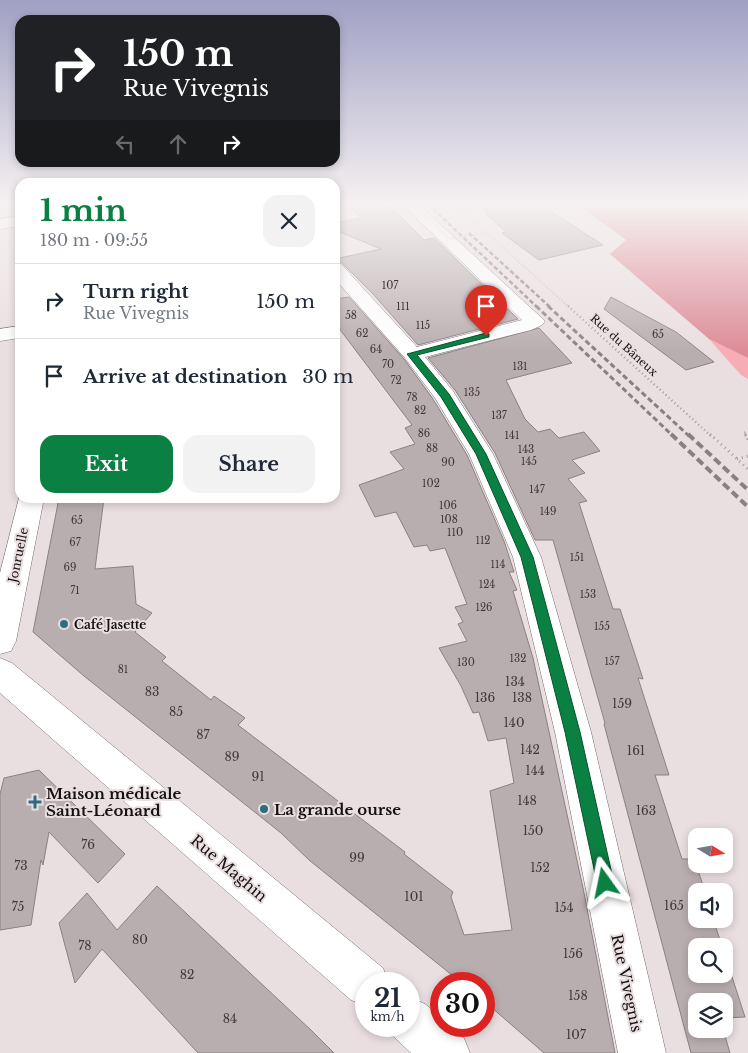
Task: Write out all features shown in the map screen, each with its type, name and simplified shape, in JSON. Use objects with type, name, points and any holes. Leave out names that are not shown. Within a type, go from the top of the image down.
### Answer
[{"type":"street","points":[[412,354],[524,326],[535,321],[462,253]]},
{"type":"street","name":"Rue Vivegnis","points":[[341,281],[412,354],[445,396],[481,454],[527,557],[572,732],[642,1053]]},
{"type":"street","points":[[0,335],[15,333]]},
{"type":"street","name":"Jonruelle","points":[[0,641],[30,503]]},
{"type":"street","name":"Rue Maghin","points":[[0,673],[355,974]]},
{"type":"street","points":[[420,1030],[446,1053]]},
{"type":"path","name":"Rue du Bâneux","points":[[509,253],[748,469]]},
{"type":"path","points":[[748,431],[744,433],[748,440]]},
{"type":"path","points":[[736,460],[748,456]]},
{"type":"shaded area","points":[[748,253],[748,358],[709,339],[610,254]]},
{"type":"shaded area","points":[[709,339],[748,358],[748,379],[741,375]]},
{"type":"building","points":[[362,253],[450,253],[518,319],[418,345],[373,294],[340,262],[340,258]]},
{"type":"building","points":[[530,253],[568,253],[539,260]]},
{"type":"building","points":[[349,297],[404,359],[433,399],[467,455],[504,541],[514,572],[509,572],[517,590],[513,591],[533,658],[583,888],[615,1053],[544,1053],[495,1011],[495,972],[448,972],[309,860],[281,833],[84,676],[33,632],[58,503],[103,503],[95,569],[133,566],[136,604],[152,613],[135,632],[166,657],[162,661],[211,700],[214,696],[245,718],[238,725],[405,852],[404,854],[453,892],[451,897],[464,935],[512,930],[490,791],[514,783],[506,738],[488,741],[479,712],[473,713],[461,686],[439,648],[467,641],[458,624],[463,622],[455,607],[467,604],[445,548],[430,551],[427,545],[414,547],[396,512],[375,517],[359,485],[404,469],[390,452],[415,444],[405,428],[412,425],[340,330],[340,298]]},
{"type":"building","points":[[611,297],[676,332],[714,362],[686,370],[604,309]]},
{"type":"building","points":[[539,328],[572,363],[506,380],[525,419],[538,432],[550,429],[559,438],[584,432],[600,451],[572,460],[585,473],[568,479],[587,501],[579,503],[613,609],[620,609],[643,679],[638,678],[669,775],[655,775],[682,859],[688,859],[688,873],[699,873],[702,883],[688,883],[688,928],[716,928],[719,938],[688,938],[688,983],[733,983],[733,980],[745,1017],[733,1018],[733,993],[688,993],[688,1038],[726,1038],[730,1053],[691,1053],[605,723],[553,540],[535,540],[495,453],[455,390],[428,358]]},
{"type":"building","points":[[39,770],[125,854],[98,883],[49,832],[43,865],[41,860],[31,925],[0,930],[0,794],[4,778]]},
{"type":"building","points":[[157,886],[334,1053],[198,1053],[102,949],[75,983],[59,923],[87,893],[117,930]]},
{"type":"railway","points":[[480,253],[537,307]]},
{"type":"railway","points":[[491,253],[550,307]]},
{"type":"railway","points":[[536,306],[673,436]]},
{"type":"railway","points":[[548,306],[689,436]]},
{"type":"railway","points":[[671,434],[748,507]]},
{"type":"railway","points":[[688,434],[748,490]]},
{"type":"place","name":"Café Jasette","points":[[64,624]]},
{"type":"place","name":"Maison médicale Saint-Léonard","points":[[35,802]]},
{"type":"place","name":"La grande ourse","points":[[264,809]]},
{"type":"route","points":[[486,336],[412,354],[445,396],[481,454],[527,557],[572,732],[605,883]]}]
